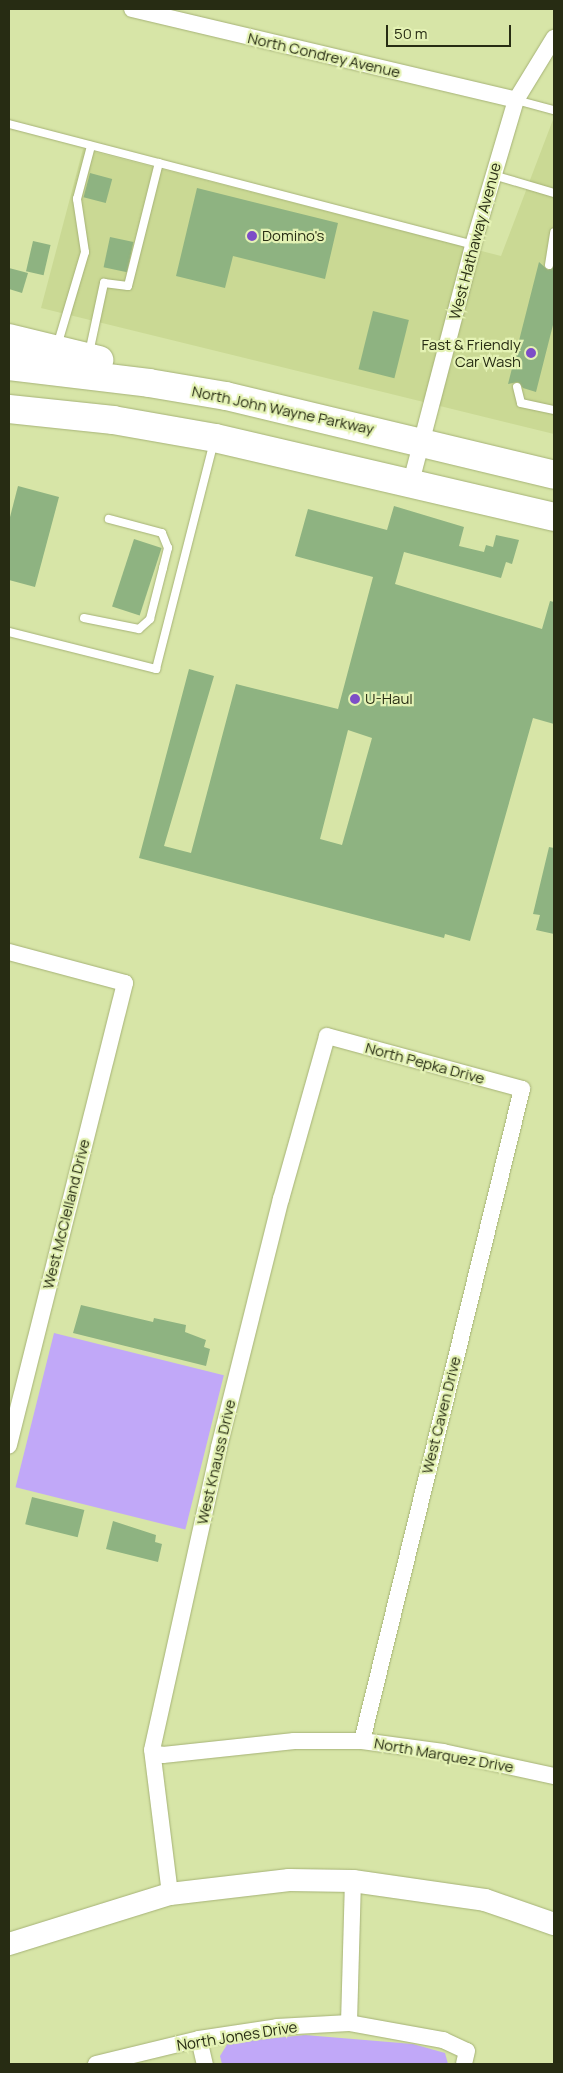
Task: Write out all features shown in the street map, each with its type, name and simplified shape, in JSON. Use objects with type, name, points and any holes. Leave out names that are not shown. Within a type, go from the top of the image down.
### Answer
[{"type":"highway","points":[[9,338],[52,360]]},
{"type":"highway","points":[[9,381],[52,360],[88,358],[256,390],[290,400],[324,418]]},
{"type":"highway","name":"North John Wayne Parkway","points":[[9,366],[52,360],[324,418],[554,475]]},
{"type":"highway","points":[[9,409],[113,420],[216,438],[553,516]]},
{"type":"street","name":"North Condrey Avenue","points":[[132,9],[516,100]]},
{"type":"street","name":"West Hathaway Avenue","points":[[411,482],[473,245],[516,100],[554,38]]},
{"type":"street","name":"West McClelland Drive","points":[[9,952],[125,983],[9,1446]]},
{"type":"street","name":"North Pepka Drive","points":[[327,1036],[522,1089]]},
{"type":"street","name":"West Knauss Drive","points":[[170,1894],[153,1753],[221,1440],[281,1199],[327,1036]]},
{"type":"street","name":"West Caven Drive","points":[[362,1741],[522,1089]]},
{"type":"street","name":"North Marquez Drive","points":[[153,1753],[163,1755],[294,1741],[362,1741],[443,1752],[554,1776]]},
{"type":"street","points":[[9,1944],[170,1894],[289,1880],[353,1881],[484,1900],[554,1924]]},
{"type":"street","points":[[349,2024],[353,1881]]},
{"type":"street","name":"North Jones Drive","points":[[96,2064],[199,2039],[277,2027],[349,2024],[443,2040],[466,2057]]},
{"type":"street","points":[[199,2039],[205,2064]]},
{"type":"lane","points":[[516,100],[554,110]]},
{"type":"lane","points":[[9,124],[473,245]]},
{"type":"lane","points":[[52,360],[85,252],[77,199],[91,146]]},
{"type":"lane","points":[[88,358],[104,283],[128,286],[159,163]]},
{"type":"lane","points":[[493,175],[554,194]]},
{"type":"lane","points":[[548,265],[554,232]]},
{"type":"lane","points":[[518,387],[521,403],[554,410]]},
{"type":"lane","points":[[9,632],[156,669],[216,438]]},
{"type":"lane","points":[[84,618],[139,629],[150,619],[161,576],[168,548],[162,534],[109,519]]},
{"type":"shaded area","points":[[554,117],[554,434],[41,308],[83,149],[501,256]]},
{"type":"shaded area","points":[[54,1333],[224,1375],[185,1530],[16,1487]]},
{"type":"shaded area","points":[[305,2035],[413,2044],[445,2053],[448,2064],[222,2064],[220,2056],[228,2043]]},
{"type":"building","points":[[90,173],[112,179],[106,203],[84,197]]},
{"type":"building","points":[[197,188],[338,223],[325,279],[233,256],[225,288],[176,276]]},
{"type":"building","points":[[110,237],[133,242],[127,272],[104,267]]},
{"type":"building","points":[[33,241],[51,245],[44,275],[26,271]]},
{"type":"building","name":"Fast & Friendly Car Wash","points":[[539,262],[548,270],[554,267],[554,321],[536,392],[523,388],[518,382],[508,384]]},
{"type":"building","points":[[9,268],[28,273],[22,293],[9,289]]},
{"type":"building","points":[[373,311],[409,320],[394,378],[358,369]]},
{"type":"building","points":[[18,486],[59,497],[35,587],[9,580],[9,521]]},
{"type":"building","points":[[394,506],[464,527],[459,546],[484,552],[486,545],[493,547],[496,535],[519,540],[512,564],[506,562],[501,578],[404,552],[395,584],[542,629],[550,601],[554,602],[554,724],[533,718],[470,941],[445,934],[444,938],[139,858],[189,669],[214,676],[164,846],[191,853],[236,684],[338,709],[373,577],[295,556],[308,509],[387,530]],"holes":[[[348,730],[372,738],[342,845],[320,839]]]},
{"type":"building","points":[[134,539],[162,548],[140,615],[112,607]]},
{"type":"building","points":[[549,847],[554,848],[554,934],[536,930],[540,915],[533,914]]},
{"type":"building","points":[[81,1305],[153,1322],[154,1318],[186,1325],[185,1332],[206,1340],[204,1347],[210,1349],[206,1366],[73,1333]]},
{"type":"building","points":[[32,1497],[84,1510],[78,1537],[25,1524]]},
{"type":"building","points":[[113,1521],[156,1535],[155,1542],[162,1544],[158,1562],[106,1549]]},
{"type":"place","name":"Domino's","points":[[252,236]]},
{"type":"place","name":"Fast & Friendly Car Wash","points":[[531,353]]},
{"type":"place","name":"U-Haul","points":[[355,699]]}]
